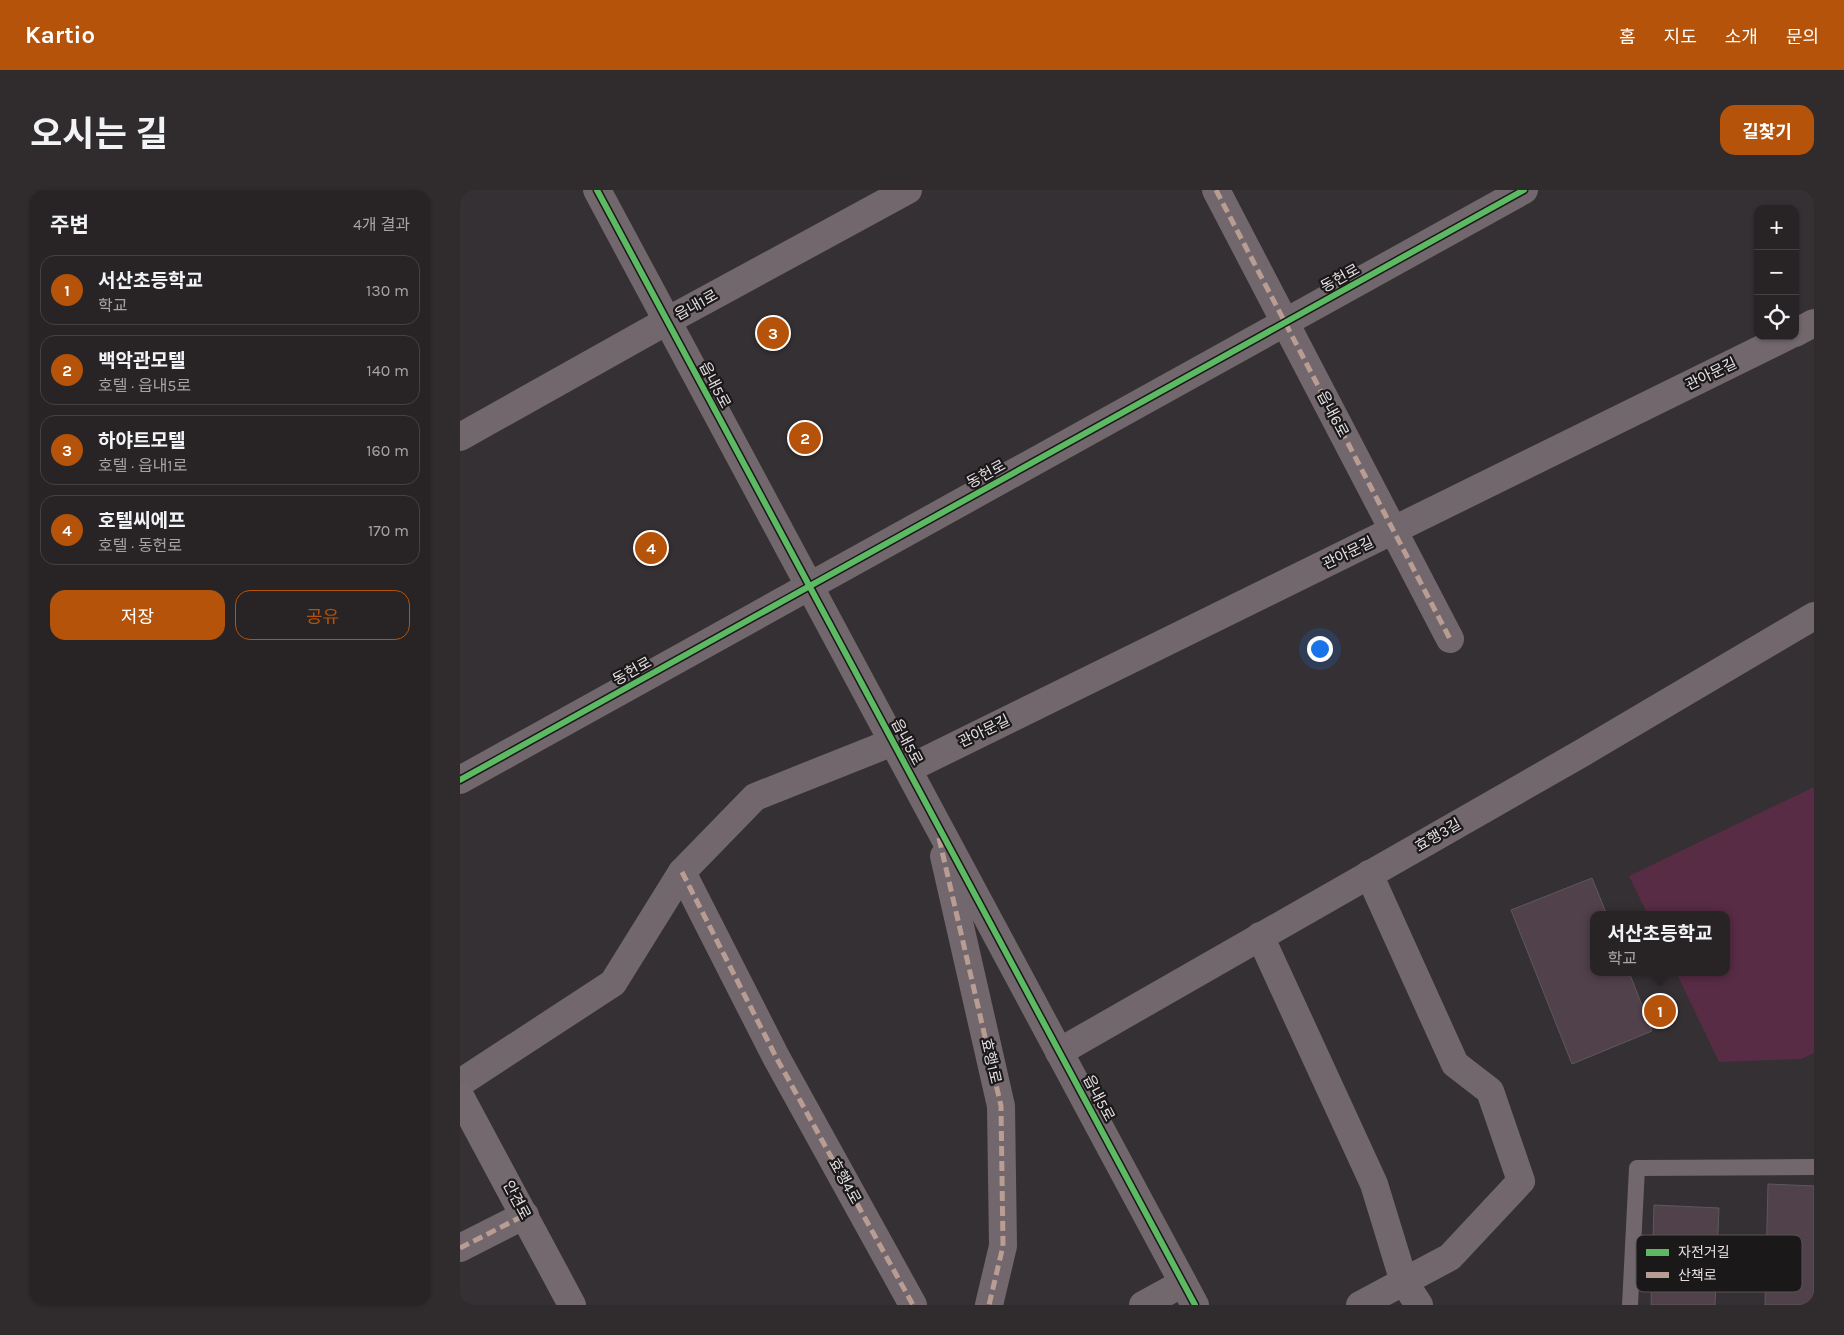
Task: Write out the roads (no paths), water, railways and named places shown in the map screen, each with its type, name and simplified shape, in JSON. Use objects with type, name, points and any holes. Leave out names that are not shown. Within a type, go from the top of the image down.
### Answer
[{"type":"main road","name":"안견로","points":[[460,1096],[572,1305]]},
{"type":"street","name":"읍내5로","points":[[597,190],[1189,1294]]},
{"type":"street","name":"읍내1로","points":[[460,437],[667,321],[908,190]]},
{"type":"street","name":"읍내6로","points":[[1216,190],[1450,638]]},
{"type":"street","name":"동헌로","points":[[460,780],[1524,190]]},
{"type":"street","points":[[1799,331],[1814,324]]},
{"type":"street","name":"관아문길","points":[[908,769],[1780,340]]},
{"type":"street","name":"효행3길","points":[[1059,1052],[1582,753],[1814,616]]},
{"type":"street","points":[[460,1083],[613,983],[682,872],[755,797],[893,742]]},
{"type":"street","name":"효행1로","points":[[935,821],[1001,1106],[1003,1246],[989,1305]]},
{"type":"street","name":"효행4로","points":[[682,872],[776,1058],[913,1305]]},
{"type":"street","points":[[1360,1305],[1450,1257],[1521,1181],[1490,1091],[1454,1064],[1370,874]]},
{"type":"street","points":[[1260,936],[1374,1184],[1404,1282],[1419,1305]]},
{"type":"street","points":[[460,1248],[525,1215]]},
{"type":"street","points":[[1143,1305],[1189,1294]]},
{"type":"lane","points":[[1630,1305],[1637,1168],[1814,1168]]},
{"type":"place","name":"하야트모텔","points":[[773,333]]},
{"type":"place","name":"백악관모텔","points":[[805,438]]},
{"type":"place","name":"호텔씨에프","points":[[651,548]]},
{"type":"place","name":"서산초등학교","points":[[1660,1011]]}]
